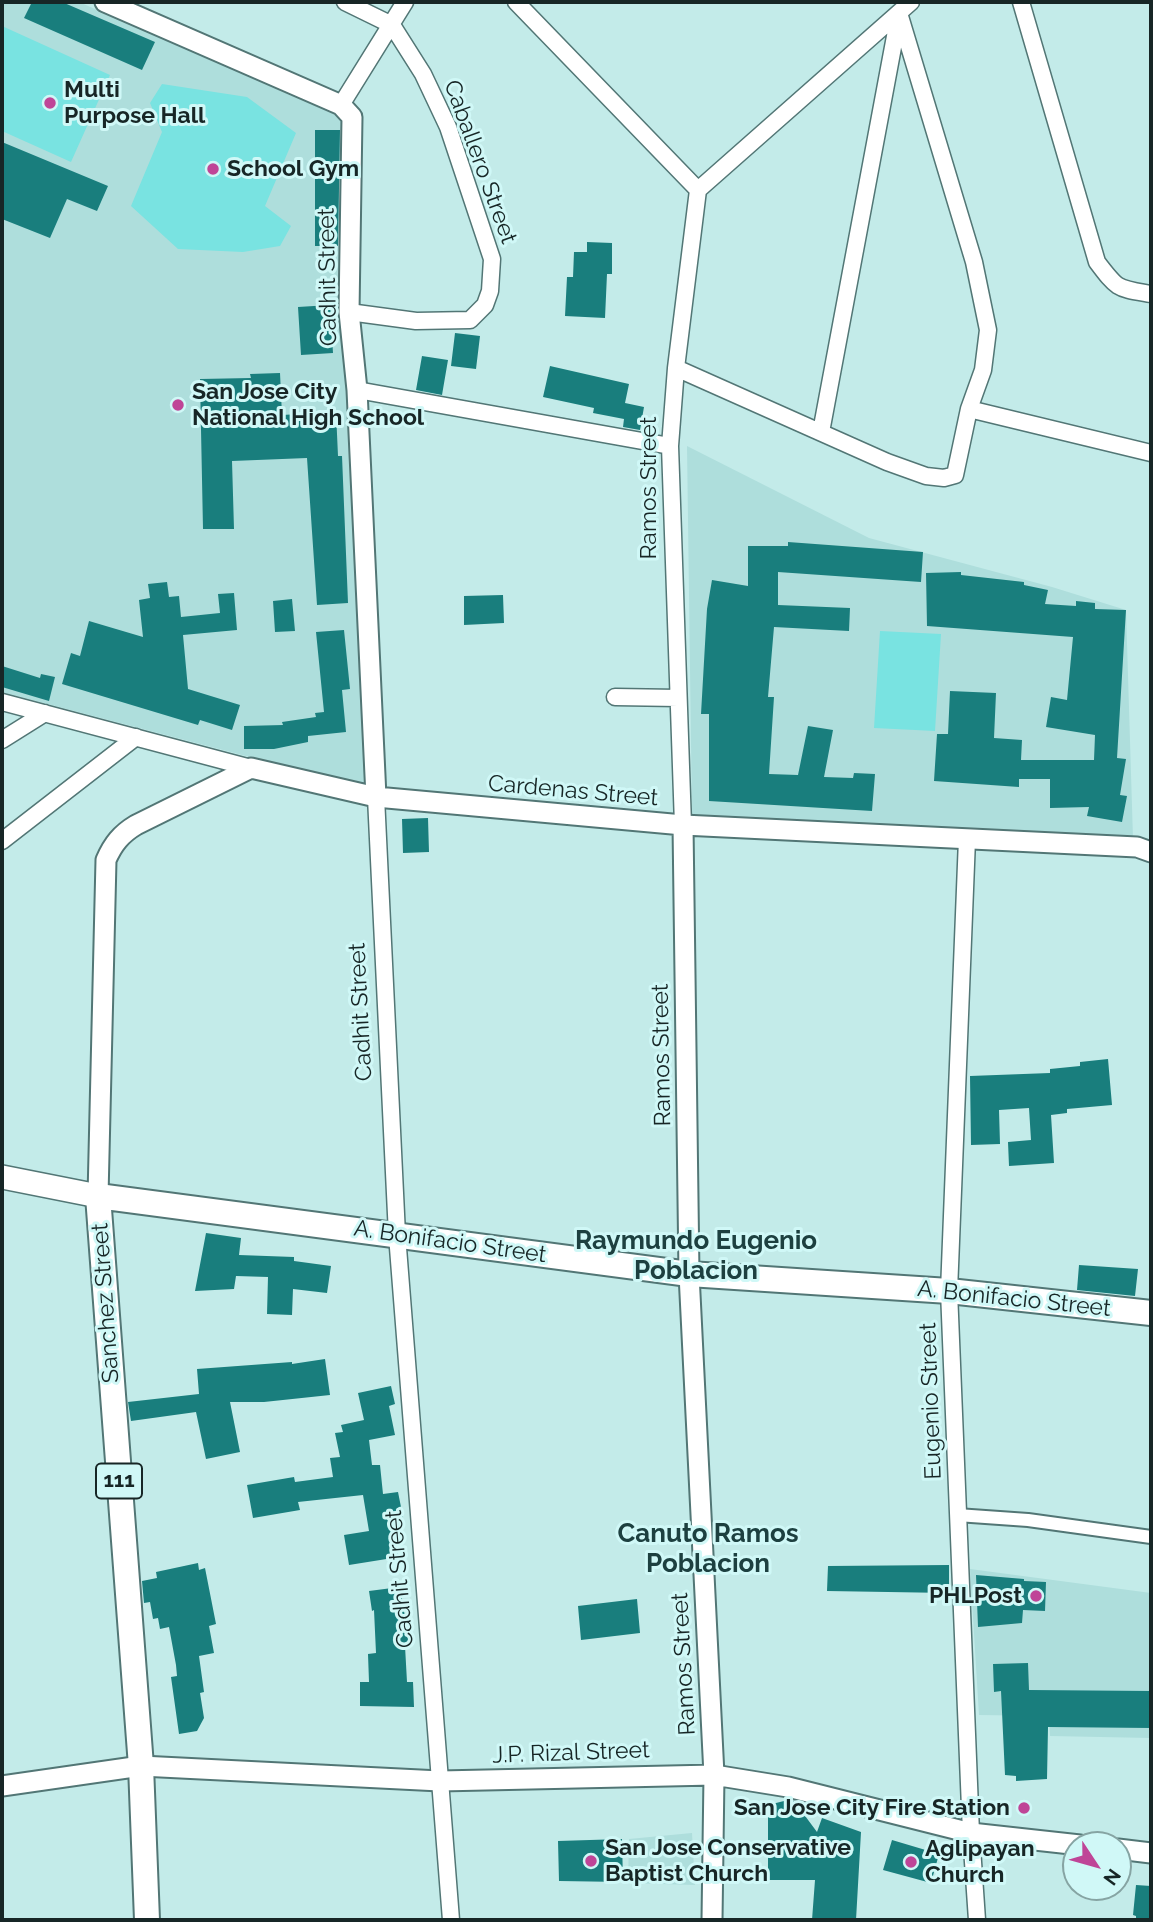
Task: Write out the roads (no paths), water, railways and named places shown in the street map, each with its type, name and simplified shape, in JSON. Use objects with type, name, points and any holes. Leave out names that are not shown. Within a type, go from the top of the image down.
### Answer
[{"type":"main road","name":"A. Bonifacio Street","points":[[2,1177],[98,1196],[689,1274],[949,1291],[1151,1313]]},
{"type":"main road","name":"Sanchez Street","points":[[98,1196],[141,1766],[147,1920]]},
{"type":"street","points":[[105,2],[138,8],[341,106],[405,2]]},
{"type":"street","points":[[345,2],[391,25]]},
{"type":"street","points":[[516,2],[698,190],[905,7]]},
{"type":"street","points":[[1021,2],[1097,262],[1114,285],[1121,289],[1151,294]]},
{"type":"street","points":[[676,368],[887,462],[926,476],[944,478],[955,475],[969,409],[983,370],[988,330],[974,262],[905,7]]},
{"type":"street","points":[[821,432],[905,7]]},
{"type":"street","name":"Caballero Street","points":[[349,312],[416,321],[470,320],[485,305],[491,291],[492,260],[448,127],[423,74],[391,25]]},
{"type":"street","name":"Cadhit Street","points":[[341,106],[353,119],[349,312],[357,390],[397,1235],[451,1920]]},
{"type":"street","name":"Ramos Street","points":[[698,190],[676,368],[670,446],[683,825],[689,1274],[714,1775],[712,1920]]},
{"type":"street","points":[[357,390],[670,446]]},
{"type":"street","points":[[969,409],[1151,453]]},
{"type":"street","points":[[615,697],[678,698]]},
{"type":"street","name":"Cardenas Street","points":[[2,702],[251,768],[376,797],[683,825],[1137,847],[1151,852]]},
{"type":"street","points":[[2,740],[45,713]]},
{"type":"street","points":[[2,841],[136,737]]},
{"type":"street","name":"Sanchez Street","points":[[98,1196],[106,860],[113,845],[130,829],[251,768]]},
{"type":"street","name":"Eugenio Street","points":[[967,839],[949,1291],[971,1833],[977,1920]]},
{"type":"street","points":[[957,1515],[1027,1520],[1151,1537]]},
{"type":"street","name":"J.P. Rizal Street","points":[[2,1786],[141,1766],[440,1781],[714,1775],[788,1787],[971,1833],[1062,1843]]},
{"type":"street","points":[[1132,1851],[1151,1853]]},
{"type":"place","name":"Multi Purpose Hall","points":[[50,103]]},
{"type":"place","name":"School Gym","points":[[213,169]]},
{"type":"place","name":"San Jose City National High School","points":[[178,405]]},
{"type":"place","name":"PHLPost","points":[[1036,1596]]},
{"type":"place","name":"San Jose City Fire Station","points":[[1024,1808]]},
{"type":"place","name":"San Jose Conservative Baptist Church","points":[[591,1861]]},
{"type":"place","name":"Aglipayan Church","points":[[911,1862]]},
{"type":"district","name":"Raymundo Eugenio Poblacion","points":[[696,1256]]},
{"type":"district","name":"Canuto Ramos Poblacion","points":[[708,1549]]}]
